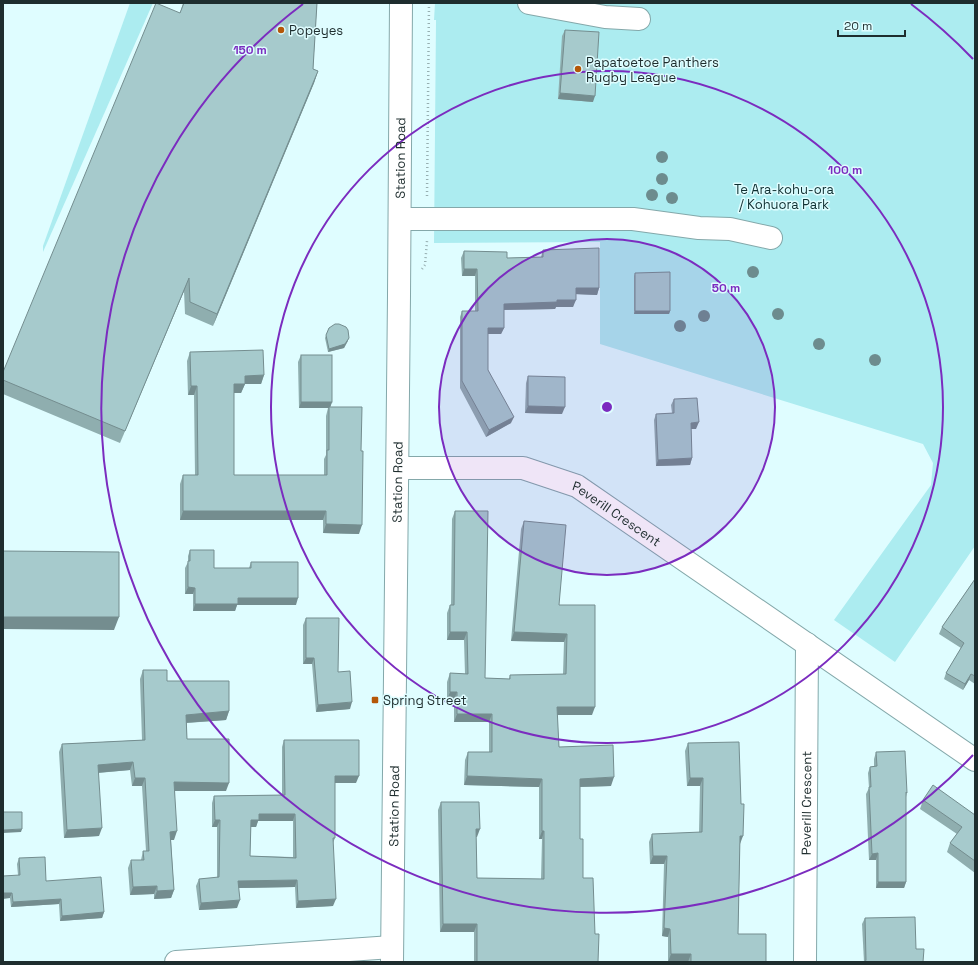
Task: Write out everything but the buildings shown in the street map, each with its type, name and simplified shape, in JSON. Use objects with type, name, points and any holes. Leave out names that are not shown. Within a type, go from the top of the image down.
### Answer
[{"type":"street","name":"Station Road","points":[[392,954],[398,468],[401,3]]},
{"type":"street","points":[[529,3],[605,17],[639,19]]},
{"type":"street","points":[[400,219],[633,219],[699,228],[730,229],[771,238]]},
{"type":"street","name":"Peverill Crescent","points":[[398,468],[523,468],[576,486],[975,760]]},
{"type":"street","name":"Peverill Crescent","points":[[804,962],[807,644]]},
{"type":"street","points":[[176,962],[392,954]]},
{"type":"path","points":[[425,265],[427,251],[429,3]]},
{"type":"green space","points":[[130,3],[153,3],[43,252],[43,246]]},
{"type":"green space","name":"Te Ara-kohu-ora / Kohuora Park","points":[[435,3],[975,3],[975,546],[895,662],[834,620],[931,485],[933,463],[923,444],[600,344],[600,242],[434,243]]},
{"type":"place","name":"Popeyes","points":[[281,30]]},
{"type":"place","name":"Papatoetoe Panthers Rugby League","points":[[578,69]]},
{"type":"place","name":"Spring Street","points":[[375,700]]}]
